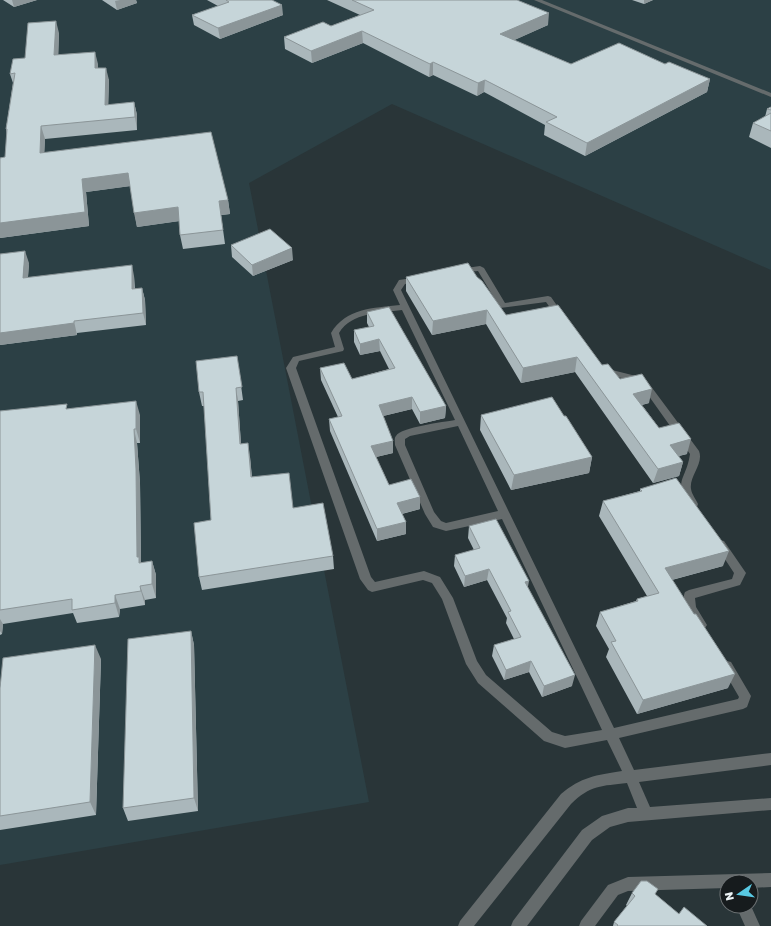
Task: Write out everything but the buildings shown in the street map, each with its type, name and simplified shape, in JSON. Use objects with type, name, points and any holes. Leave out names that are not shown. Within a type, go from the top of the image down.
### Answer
[{"type":"street","points":[[538,0],[771,95]]},
{"type":"street","points":[[449,273],[480,268],[503,306],[548,299],[567,325]]},
{"type":"street","points":[[433,276],[402,282],[397,290],[611,734],[646,814]]},
{"type":"street","points":[[405,307],[352,316],[344,320],[338,325],[335,333],[340,349],[296,359],[291,368],[366,579],[372,587],[424,576],[436,580],[447,598],[472,664],[482,679],[548,737],[565,742],[611,734],[743,703],[745,696],[720,655]]},
{"type":"street","points":[[595,363],[599,370],[637,379],[644,383],[695,454],[695,463],[684,483],[687,496],[700,515]]},
{"type":"street","points":[[461,422],[408,433],[400,437],[400,445],[430,514],[437,524],[446,527],[505,514]]},
{"type":"street","points":[[707,635],[690,608],[689,594],[736,582],[740,573],[714,534]]},
{"type":"street","points":[[465,926],[566,799],[577,789],[594,781],[771,759]]},
{"type":"street","points":[[518,926],[587,835],[608,821],[628,815],[771,804]]},
{"type":"street","points":[[759,880],[771,880]]},
{"type":"street","points":[[586,926],[613,890],[628,884],[719,881]]},
{"type":"street","points":[[747,914],[753,926]]},
{"type":"shaded area","points":[[0,0],[771,0],[771,270],[392,104],[249,183],[369,802],[0,865]]}]
